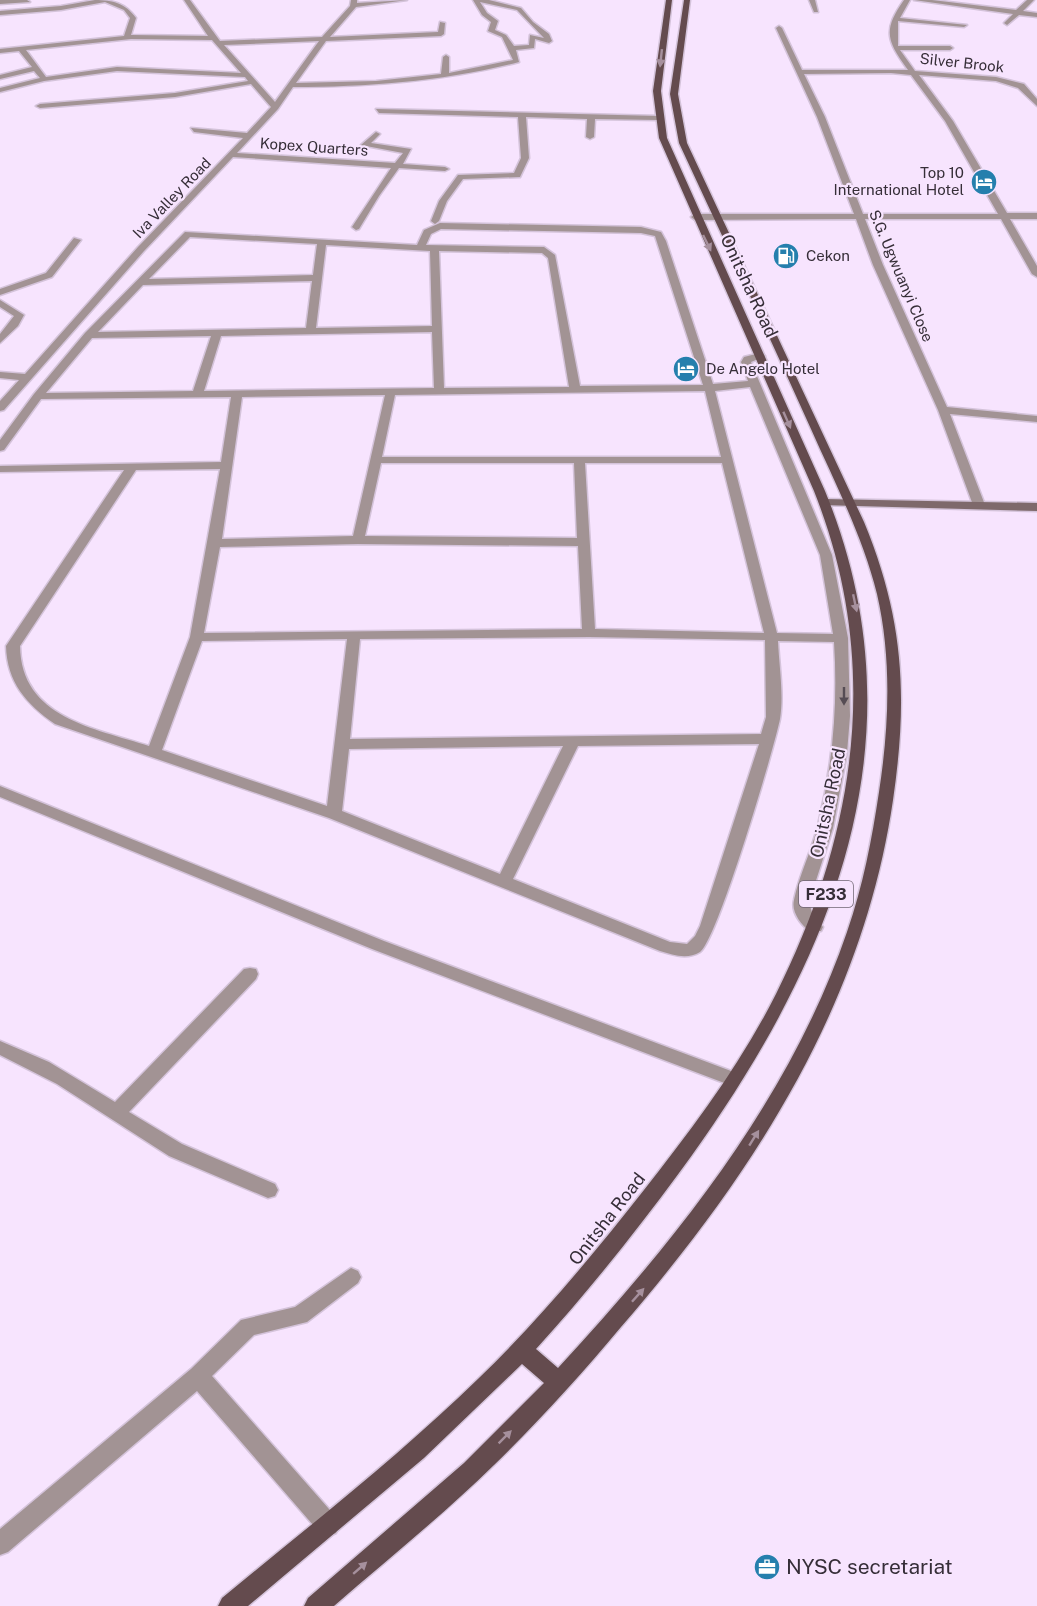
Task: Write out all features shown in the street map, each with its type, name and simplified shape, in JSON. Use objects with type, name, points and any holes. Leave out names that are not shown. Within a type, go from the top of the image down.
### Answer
[{"type":"main road","name":"Onitsha Road","points":[[230,1606],[430,1436],[521,1350],[605,1255],[697,1134],[785,994],[815,927],[843,835],[861,735],[860,626],[849,578],[824,503],[760,356],[695,217],[661,136],[658,118],[658,75],[669,0]]},
{"type":"main road","name":"Onitsha Road","points":[[316,1606],[473,1470],[559,1383],[650,1281],[746,1152],[790,1082],[813,1035],[851,943],[876,861],[887,810],[895,712],[892,644],[884,596],[850,504],[683,143],[678,124],[675,94],[687,0]]},
{"type":"main road","points":[[824,503],[1037,507]]},
{"type":"main road","points":[[521,1350],[559,1383]]},
{"type":"street","points":[[0,19],[3,13],[69,7],[106,0],[129,12],[133,18],[127,37]]},
{"type":"street","points":[[187,0],[213,38],[275,107]]},
{"type":"street","points":[[354,2],[404,0]]},
{"type":"street","points":[[291,85],[354,85],[482,70],[517,61],[512,48],[501,34],[491,31],[495,21],[484,14],[476,0]]},
{"type":"street","points":[[481,0],[519,9],[531,23],[547,35],[549,41],[532,36],[532,47],[512,48]]},
{"type":"street","points":[[812,0],[816,11]]},
{"type":"street","points":[[907,0],[894,19],[892,33],[895,48],[949,121],[1001,216],[1033,261],[1037,274]]},
{"type":"street","points":[[916,0],[1037,15]]},
{"type":"street","points":[[1007,23],[1031,0]]},
{"type":"street","points":[[0,2],[45,1]]},
{"type":"street","name":"Iva Valley Road","points":[[0,408],[141,249],[275,107],[322,41],[354,2]]},
{"type":"street","points":[[894,19],[964,25]]},
{"type":"street","points":[[220,44],[441,34],[442,23]]},
{"type":"street","name":"S.G. Ugwuanyi Close","points":[[779,28],[821,117],[878,265],[943,410],[978,505]]},
{"type":"street","points":[[0,51],[127,37],[213,38]]},
{"type":"street","points":[[20,47],[44,79]]},
{"type":"street","points":[[895,48],[950,48]]},
{"type":"street","points":[[445,74],[446,57]]},
{"type":"street","points":[[0,77],[37,68]]},
{"type":"street","points":[[0,90],[44,79],[117,69],[246,75]]},
{"type":"street","points":[[798,72],[911,72]]},
{"type":"street","name":"Silver Brook","points":[[911,72],[1007,81],[1021,86],[1037,104]]},
{"type":"street","points":[[40,106],[175,95],[253,82]]},
{"type":"street","points":[[379,111],[658,118]]},
{"type":"street","points":[[435,221],[443,201],[461,177],[517,175],[525,158],[522,116]]},
{"type":"street","points":[[590,137],[591,117]]},
{"type":"street","points":[[194,130],[249,136]]},
{"type":"street","name":"Kopex Quarters","points":[[356,227],[394,167],[407,152],[405,149],[365,145],[376,134]]},
{"type":"street","name":"Kopex Quarters","points":[[232,155],[445,169]]},
{"type":"street","points":[[695,217],[1037,216]]},
{"type":"street","points":[[132,467],[13,646],[12,662],[16,677],[34,704],[60,721],[334,814],[666,947],[682,952],[692,950],[701,943],[708,926],[755,784],[773,717],[771,634],[725,460],[709,388],[699,364],[681,291],[658,234],[641,230],[440,226],[427,232],[420,248]]},
{"type":"street","points":[[0,448],[38,396],[89,335],[188,234],[420,248],[532,249],[549,253],[574,389]]},
{"type":"street","points":[[0,292],[49,275],[77,240]]},
{"type":"street","points":[[311,330],[322,242]]},
{"type":"street","points":[[434,248],[439,390]]},
{"type":"street","points":[[142,282],[318,278]]},
{"type":"street","points":[[0,303],[19,315],[15,324],[0,340]]},
{"type":"street","points":[[89,335],[437,329]]},
{"type":"street","points":[[198,393],[217,332]]},
{"type":"street","points":[[760,356],[749,357],[746,362],[753,384],[827,556],[844,656],[843,718],[838,776],[801,902],[806,919],[815,927]]},
{"type":"street","points":[[0,375],[26,377]]},
{"type":"street","points":[[38,396],[709,388],[753,384]]},
{"type":"street","points":[[358,540],[391,390]]},
{"type":"street","points":[[154,752],[197,637],[215,543],[237,392]]},
{"type":"street","points":[[943,410],[1037,419]]},
{"type":"street","points":[[376,460],[725,460]]},
{"type":"street","points":[[579,460],[589,633]]},
{"type":"street","points":[[0,470],[226,465]]},
{"type":"street","points":[[215,543],[358,540],[583,542]]},
{"type":"street","points":[[197,637],[589,633],[771,634],[841,638]]},
{"type":"street","points":[[334,814],[354,636]]},
{"type":"street","points":[[342,744],[767,739]]},
{"type":"street","points":[[504,882],[573,741]]},
{"type":"street","points":[[0,791],[378,945],[733,1078]]},
{"type":"street","points":[[117,1112],[250,974]]},
{"type":"street","points":[[0,1048],[22,1055],[117,1112],[163,1144],[268,1190]]},
{"type":"street","points":[[0,1544],[198,1376],[248,1327],[300,1315],[351,1276]]},
{"type":"street","points":[[198,1376],[328,1525]]},
{"type":"place","name":"Top 10 International Hotel","points":[[984,182]]},
{"type":"place","name":"Cekon","points":[[786,256]]},
{"type":"place","name":"De Angelo Hotel","points":[[686,369]]},
{"type":"place","name":"NYSC secretariat","points":[[767,1567]]}]
